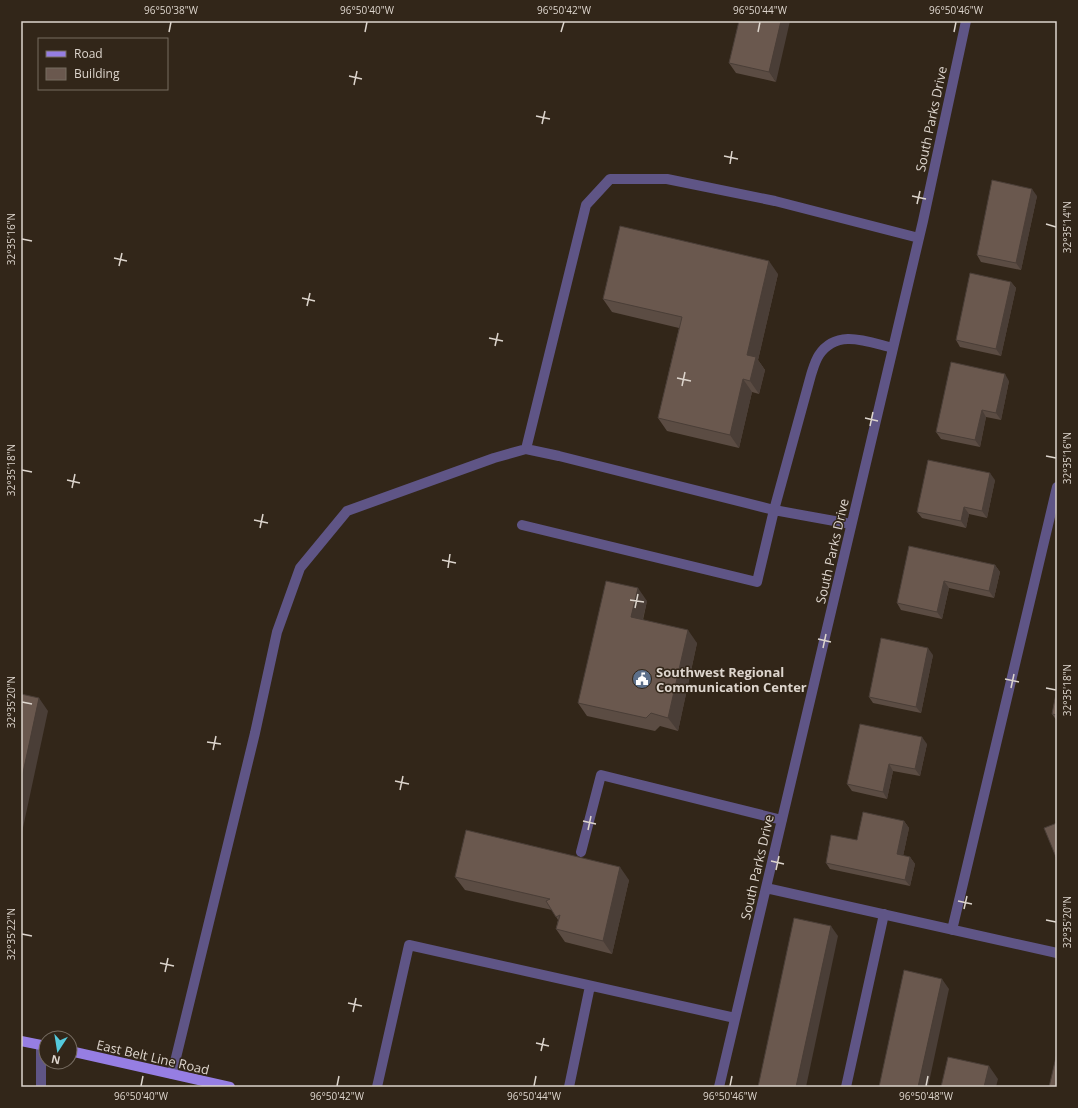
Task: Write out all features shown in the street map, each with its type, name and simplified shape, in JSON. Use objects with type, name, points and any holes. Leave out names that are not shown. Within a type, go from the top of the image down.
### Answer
[{"type":"main road","points":[[21,1041],[38,1045]]},
{"type":"main road","name":"East Belt Line Road","points":[[78,1054],[230,1087]]},
{"type":"street","name":"South Parks Drive","points":[[719,1087],[893,348],[966,21]]},
{"type":"street","points":[[526,449],[586,205],[610,179],[667,179],[775,201],[918,238]]},
{"type":"street","points":[[522,525],[756,582],[811,375],[819,356],[826,347],[836,340],[858,340],[893,348]]},
{"type":"street","points":[[172,1074],[255,733],[277,632],[300,568],[346,511],[494,458],[526,449],[774,510],[851,524]]},
{"type":"street","points":[[952,930],[1057,487]]},
{"type":"street","points":[[581,852],[601,775],[782,820]]},
{"type":"street","points":[[766,888],[1057,953]]},
{"type":"street","points":[[846,1087],[884,914]]},
{"type":"street","points":[[377,1087],[409,945],[735,1018]]},
{"type":"street","points":[[569,1087],[590,986]]},
{"type":"street","points":[[41,1087],[42,1070]]},
{"type":"building","points":[[739,21],[781,21],[769,72],[729,63]]},
{"type":"building","points":[[992,180],[1032,189],[1016,263],[977,255]]},
{"type":"building","points":[[620,226],[769,261],[747,355],[756,357],[750,381],[743,379],[730,435],[658,418],[682,317],[603,299]]},
{"type":"building","points":[[970,273],[1011,282],[996,349],[956,340]]},
{"type":"building","points":[[951,362],[1005,374],[996,413],[982,410],[975,440],[936,432]]},
{"type":"building","points":[[928,460],[990,473],[982,511],[964,507],[961,521],[917,512]]},
{"type":"building","points":[[909,546],[995,565],[989,591],[944,581],[937,612],[897,603]]},
{"type":"building","name":"Southwest Regional Communication Center","points":[[606,581],[638,588],[631,617],[688,630],[668,718],[651,713],[646,718],[578,703]]},
{"type":"building","points":[[881,638],[928,648],[916,707],[869,697]]},
{"type":"building","points":[[1057,689],[1057,715],[1052,714]]},
{"type":"building","points":[[21,694],[39,698],[21,782]]},
{"type":"building","points":[[860,724],[922,737],[915,769],[889,764],[883,792],[847,784]]},
{"type":"building","points":[[863,812],[904,821],[897,854],[910,857],[905,880],[826,863],[831,835],[857,840]]},
{"type":"building","points":[[1057,823],[1057,857],[1056,857],[1044,828]]},
{"type":"building","points":[[466,830],[620,867],[603,941],[556,929],[560,915],[556,917],[546,901],[550,899],[455,877]]},
{"type":"building","points":[[794,918],[831,926],[796,1087],[758,1087]]},
{"type":"building","points":[[904,970],[942,979],[918,1087],[879,1087]]},
{"type":"building","points":[[1057,1053],[1057,1087],[1049,1087]]},
{"type":"building","points":[[948,1057],[989,1066],[984,1087],[941,1087]]},
{"type":"place","name":"Southwest Regional Communication Center","points":[[642,679]]}]
